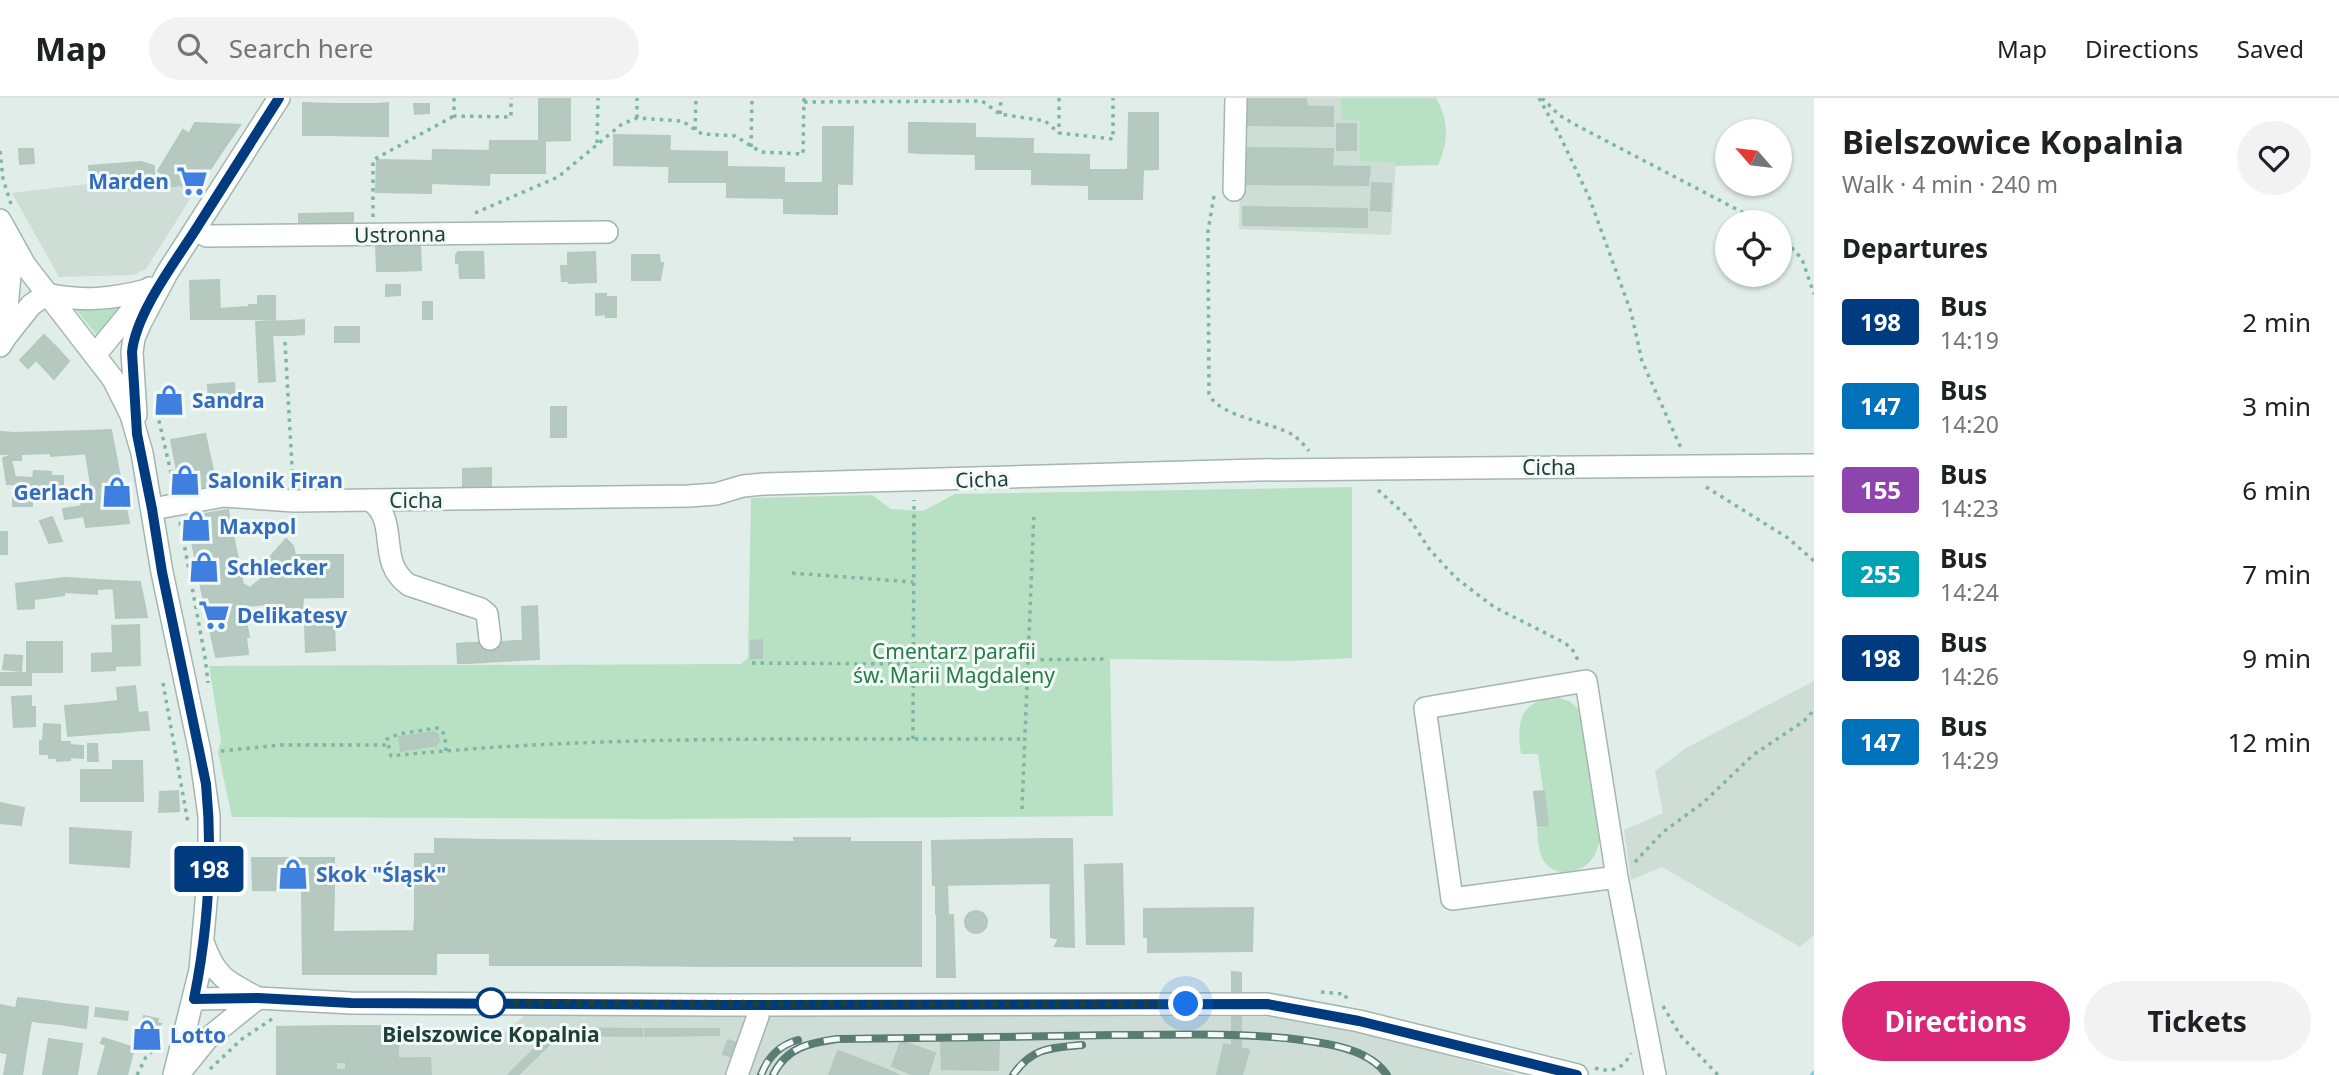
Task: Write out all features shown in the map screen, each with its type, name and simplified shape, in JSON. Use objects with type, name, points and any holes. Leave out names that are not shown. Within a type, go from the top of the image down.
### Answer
[{"type":"street","points":[[95,355],[117,354],[134,338],[167,273],[279,98]]},
{"type":"street","points":[[1225,189],[1236,98]]},
{"type":"street","points":[[3,228],[47,295],[95,355],[122,396],[137,434]]},
{"type":"street","points":[[2,343],[10,276],[3,228]]},
{"type":"street","name":"Ustronna","points":[[195,230],[207,236],[607,232]]},
{"type":"street","points":[[95,355],[147,290],[167,273]]},
{"type":"street","points":[[2,343],[31,305],[47,295],[93,300],[147,290]]},
{"type":"street","points":[[134,338],[137,434],[162,572],[206,784],[209,842],[203,942],[194,999],[176,1075]]},
{"type":"street","name":"Cicha","points":[[152,509],[224,496],[294,501],[689,496],[716,494],[754,484],[1178,471],[1814,465]]},
{"type":"street","points":[[370,500],[377,505],[384,517],[393,569],[399,579],[409,586],[481,610],[487,614],[490,639]]},
{"type":"street","points":[[1624,871],[1452,900],[1425,708],[1586,681],[1624,871],[1654,1075]]},
{"type":"street","points":[[203,942],[211,965],[221,976],[258,998]]},
{"type":"street","points":[[176,1075],[207,1039],[258,998]]},
{"type":"street","points":[[194,999],[258,998],[351,1003],[757,1005],[1267,1004],[1359,1021],[1577,1075]]},
{"type":"street","points":[[737,1075],[758,1016],[757,1005]]},
{"type":"path","points":[[454,98],[454,116]]},
{"type":"path","points":[[372,235],[373,160],[454,116],[511,117],[511,98]]},
{"type":"path","points":[[597,143],[598,98]]},
{"type":"path","points":[[637,98],[637,118]]},
{"type":"path","points":[[695,130],[696,98]]},
{"type":"path","points":[[751,147],[752,98]]},
{"type":"path","points":[[1000,114],[1001,98]]},
{"type":"path","points":[[1059,98],[1059,134]]},
{"type":"path","points":[[469,215],[558,177],[622,124],[637,118],[682,121],[702,134],[735,136],[761,152],[803,154],[804,100],[982,101],[1000,114],[1038,118],[1059,134],[1112,139],[1113,98]]},
{"type":"path","points":[[1540,98],[1574,124],[1738,210]]},
{"type":"path","points":[[1540,98],[1589,197],[1631,312],[1642,361],[1684,456],[1704,486],[1787,538],[1814,561]]},
{"type":"path","points":[[0,151],[3,179],[19,219],[3,228]]},
{"type":"path","points":[[1225,189],[1208,231],[1209,394],[1216,405],[1223,409],[1294,436],[1312,455]]},
{"type":"path","points":[[1792,249],[1802,260],[1814,294]]},
{"type":"path","points":[[285,342],[294,501]]},
{"type":"path","points":[[157,412],[189,571]]},
{"type":"path","points":[[1352,470],[1409,518],[1430,550],[1456,578],[1494,607],[1565,643],[1577,657],[1586,681]]},
{"type":"path","points":[[913,740],[914,481]]},
{"type":"path","points":[[1022,809],[1034,512]]},
{"type":"path","points":[[792,573],[913,582]]},
{"type":"path","points":[[752,663],[1104,659]]},
{"type":"path","points":[[1624,871],[1663,832],[1704,803],[1753,755],[1804,720],[1814,710]]},
{"type":"path","points":[[170,721],[189,832]]},
{"type":"path","points":[[446,751],[445,736],[441,729],[437,728],[398,734],[387,739],[391,756],[587,743],[1025,739]]},
{"type":"path","points":[[218,752],[280,744],[387,745]]},
{"type":"path","points":[[204,1075],[242,1039],[272,1019]]},
{"type":"path","points":[[137,1075],[146,1057],[161,1044]]},
{"type":"shaded area","points":[[1242,98],[1341,98],[1341,119],[1360,120],[1396,162],[1391,235],[1239,229]]},
{"type":"shaded area","points":[[165,175],[194,193],[146,269],[133,275],[59,277],[12,193]]},
{"type":"shaded area","points":[[1814,681],[1814,935],[1800,947],[1662,867],[1631,880],[1624,830],[1663,813],[1655,771],[1686,748]]},
{"type":"shaded area","points":[[525,1015],[1277,1017],[1390,1039],[1517,1075],[277,1075],[277,1027],[398,1026],[453,1035],[503,1034]]},
{"type":"green space","points":[[1341,98],[1436,98],[1446,132],[1438,165],[1395,166],[1395,162],[1360,161],[1360,121],[1341,120]]},
{"type":"green space","points":[[125,302],[98,337],[75,308]]},
{"type":"green space","name":"Cmentarz parafii św. Marii Magdaleny","points":[[1352,487],[1352,658],[1288,661],[1110,659],[1113,816],[657,819],[232,817],[218,752],[221,740],[209,666],[741,664],[748,658],[751,498],[872,495],[891,509],[923,511],[955,494]]},
{"type":"green space","points":[[1557,697],[1569,701],[1580,710],[1578,713],[1583,722],[1600,838],[1592,859],[1581,868],[1568,872],[1554,870],[1548,866],[1541,853],[1537,828],[1548,825],[1538,754],[1521,754],[1519,732],[1523,715],[1528,708],[1545,699]]},
{"type":"building","points":[[539,98],[570,98],[570,140],[539,141]]},
{"type":"building","points":[[1245,98],[1306,98],[1307,107],[1244,106]]},
{"type":"building","points":[[303,103],[330,104],[330,135],[303,135]]},
{"type":"building","points":[[388,103],[388,119],[377,119],[377,104]]},
{"type":"building","points":[[330,104],[377,104],[377,136],[330,135]]},
{"type":"building","points":[[414,104],[429,104],[429,113],[415,114]]},
{"type":"building","points":[[1244,106],[1333,107],[1333,126],[1245,125]]},
{"type":"building","points":[[1129,113],[1158,113],[1158,169],[1128,170]]},
{"type":"building","points":[[377,119],[388,119],[388,136],[377,136]]},
{"type":"building","points":[[195,123],[240,125],[194,193],[158,171],[183,130],[189,134]]},
{"type":"building","points":[[909,123],[919,123],[919,153],[909,152]]},
{"type":"building","points":[[919,123],[975,124],[975,154],[919,153]]},
{"type":"building","points":[[1337,124],[1356,124],[1356,150],[1337,150]]},
{"type":"building","points":[[823,127],[853,127],[852,184],[823,183]]},
{"type":"building","points":[[614,135],[670,136],[669,166],[614,165]]},
{"type":"building","points":[[975,138],[1033,139],[1032,169],[976,169]]},
{"type":"building","points":[[490,141],[545,141],[545,173],[489,173]]},
{"type":"building","points":[[1244,148],[1333,149],[1332,167],[1244,165]]},
{"type":"building","points":[[19,149],[33,149],[34,163],[20,164]]},
{"type":"building","points":[[433,150],[490,151],[489,185],[432,183]]},
{"type":"building","points":[[670,151],[727,152],[727,182],[669,182]]},
{"type":"building","points":[[1032,154],[1089,155],[1089,185],[1032,184]]},
{"type":"building","points":[[377,160],[432,161],[431,193],[376,192]]},
{"type":"building","points":[[141,162],[154,166],[154,176],[91,183],[89,166]]},
{"type":"building","points":[[1244,165],[1370,167],[1368,185],[1244,184]]},
{"type":"building","points":[[727,167],[784,168],[784,198],[727,197]]},
{"type":"building","points":[[1089,170],[1143,170],[1142,199],[1089,199]]},
{"type":"building","points":[[165,175],[180,185],[156,188],[154,176]]},
{"type":"building","points":[[154,176],[156,188],[129,190],[128,179]]},
{"type":"building","points":[[784,183],[837,183],[837,214],[784,213]]},
{"type":"building","points":[[1372,183],[1391,184],[1390,211],[1371,210]]},
{"type":"building","points":[[1243,207],[1367,209],[1367,227],[1243,225]]},
{"type":"building","points":[[353,213],[353,230],[299,230],[299,214]]},
{"type":"building","points":[[376,245],[399,245],[399,271],[377,271]]},
{"type":"building","points":[[399,245],[420,245],[421,270],[399,271]]},
{"type":"building","points":[[458,252],[483,252],[484,278],[460,278],[459,263],[456,263]]},
{"type":"building","points":[[595,252],[596,282],[562,281],[561,266],[568,266],[568,253]]},
{"type":"building","points":[[632,255],[659,255],[660,263],[663,263],[660,280],[632,280]]},
{"type":"building","points":[[219,280],[220,319],[191,319],[190,281]]},
{"type":"building","points":[[386,285],[400,285],[400,295],[386,296]]},
{"type":"building","points":[[596,294],[606,294],[606,314],[596,315]]},
{"type":"building","points":[[258,296],[275,296],[275,320],[258,319]]},
{"type":"building","points":[[606,297],[616,297],[616,317],[606,317]]},
{"type":"building","points":[[423,302],[432,302],[432,319],[423,319]]},
{"type":"building","points":[[257,305],[258,319],[220,319],[220,309]]},
{"type":"building","points":[[304,320],[304,334],[292,335],[292,321]]},
{"type":"building","points":[[292,321],[292,335],[272,335],[275,381],[259,382],[256,322]]},
{"type":"building","points":[[335,327],[359,327],[359,342],[335,342]]},
{"type":"building","points":[[44,335],[55,346],[39,363],[28,352]]},
{"type":"building","points":[[55,346],[69,361],[54,379],[39,363]]},
{"type":"building","points":[[28,352],[36,360],[28,368],[20,360]]},
{"type":"building","points":[[234,383],[235,398],[209,401],[208,385]]},
{"type":"building","name":"Sandra","points":[[174,390],[177,407],[164,409],[160,392]]},
{"type":"building","points":[[551,407],[566,407],[566,437],[551,437]]},
{"type":"building","points":[[111,430],[121,482],[91,485],[86,454],[92,453],[90,431]]},
{"type":"building","points":[[90,431],[92,453],[51,456],[51,432]]},
{"type":"building","points":[[1,432],[13,433],[12,454],[1,454]]},
{"type":"building","points":[[51,432],[51,453],[21,454],[21,460],[12,460],[13,433]]},
{"type":"building","points":[[205,434],[216,484],[181,491],[171,440]]},
{"type":"building","points":[[10,456],[15,477],[33,478],[32,485],[7,484],[3,458]]},
{"type":"building","points":[[491,468],[491,488],[463,488],[463,469]]},
{"type":"building","points":[[34,471],[51,472],[51,486],[32,485]]},
{"type":"building","points":[[51,476],[63,476],[63,489],[51,489]]},
{"type":"building","points":[[121,483],[129,523],[86,527],[84,516],[65,519],[63,509],[82,506],[78,487]]},
{"type":"building","points":[[32,490],[32,506],[13,506],[13,491]]},
{"type":"building","points":[[228,510],[243,584],[250,588],[251,597],[205,607],[187,517]]},
{"type":"building","points":[[52,517],[62,541],[49,543],[40,521]]},
{"type":"building","points":[[0,532],[7,532],[7,554],[0,554]]},
{"type":"building","points":[[286,539],[293,546],[295,555],[286,555],[279,562],[279,576],[265,576],[264,564]]},
{"type":"building","points":[[286,555],[343,555],[343,597],[279,598],[279,562]]},
{"type":"building","points":[[265,576],[279,576],[279,598],[251,597],[250,588]]},
{"type":"building","points":[[66,578],[113,581],[113,588],[97,589],[97,594],[65,592]]},
{"type":"building","points":[[66,578],[64,595],[34,599],[34,608],[18,609],[16,584]]},
{"type":"building","points":[[113,581],[140,582],[147,617],[116,618]]},
{"type":"building","points":[[269,597],[269,601],[267,604],[246,606],[239,603],[239,600]]},
{"type":"building","points":[[269,597],[279,598],[279,623],[269,623]]},
{"type":"building","points":[[303,597],[302,614],[279,613],[279,598]]},
{"type":"building","points":[[239,600],[241,611],[244,610],[249,637],[246,637],[248,654],[216,657],[205,607]]},
{"type":"building","points":[[537,606],[539,659],[518,660],[518,641],[523,641],[522,607]]},
{"type":"building","points":[[334,621],[335,650],[306,652],[305,622]]},
{"type":"building","points":[[139,625],[140,665],[114,666],[112,626]]},
{"type":"building","points":[[762,640],[762,658],[751,658],[751,641]]},
{"type":"building","points":[[518,641],[518,660],[486,662],[485,643]]},
{"type":"building","points":[[27,642],[62,642],[62,672],[27,672]]},
{"type":"building","points":[[468,643],[485,643],[486,662],[469,663]]},
{"type":"building","points":[[468,643],[469,663],[458,663],[457,644]]},
{"type":"building","points":[[113,653],[115,670],[92,671],[92,654]]},
{"type":"building","points":[[5,655],[22,656],[21,671],[3,669]]},
{"type":"building","points":[[0,673],[31,673],[31,685],[0,685]]},
{"type":"building","points":[[135,686],[140,730],[121,732],[117,688]]},
{"type":"building","points":[[31,696],[31,707],[35,707],[35,726],[14,727],[12,697]]},
{"type":"building","points":[[118,701],[121,732],[104,733],[101,703]]},
{"type":"building","points":[[101,703],[104,733],[68,736],[65,706]]},
{"type":"building","points":[[147,712],[149,730],[140,730],[139,713]]},
{"type":"building","points":[[44,724],[60,725],[60,742],[43,741]]},
{"type":"building","points":[[434,732],[439,741],[436,745],[401,751],[399,737]]},
{"type":"building","points":[[40,741],[56,742],[57,758],[40,754]]},
{"type":"building","points":[[56,742],[70,742],[70,760],[57,761]]},
{"type":"building","points":[[88,744],[97,744],[98,761],[88,761]]},
{"type":"building","points":[[70,745],[83,746],[83,758],[70,757]]},
{"type":"building","points":[[113,761],[142,761],[143,801],[113,801]]},
{"type":"building","points":[[81,770],[113,770],[113,801],[81,801]]},
{"type":"building","points":[[178,791],[179,811],[159,812],[160,792]]},
{"type":"building","points":[[1544,791],[1548,825],[1538,826],[1534,792]]},
{"type":"building","points":[[0,803],[24,808],[21,825],[0,823]]},
{"type":"building","points":[[70,828],[131,832],[129,867],[70,863]]},
{"type":"building","points":[[794,838],[850,838],[850,842],[795,842]]},
{"type":"building","points":[[435,839],[490,840],[490,953],[436,953]]},
{"type":"building","points":[[1050,839],[1072,839],[1074,947],[1055,946],[1059,939],[1051,937]]},
{"type":"building","points":[[1050,839],[1051,883],[933,885],[932,841]]},
{"type":"building","points":[[490,840],[616,841],[614,965],[490,965]]},
{"type":"building","points":[[616,841],[722,841],[721,966],[614,965]]},
{"type":"building","points":[[722,841],[793,842],[793,966],[721,966]]},
{"type":"building","points":[[793,842],[921,842],[921,966],[793,966]]},
{"type":"building","points":[[415,854],[435,854],[436,918],[415,918]]},
{"type":"building","name":"Skok \"Śląsk\"","points":[[252,858],[334,858],[334,891],[253,890]]},
{"type":"building","points":[[1122,864],[1124,944],[1087,944],[1085,865]]},
{"type":"building","points":[[936,885],[947,885],[948,914],[936,914]]},
{"type":"building","points":[[302,891],[334,891],[333,932],[414,931],[415,918],[436,918],[436,974],[303,974]]},
{"type":"building","points":[[1253,908],[1252,951],[1148,952],[1148,937],[1144,937],[1144,909]]},
{"type":"building","points":[[976,911],[984,914],[987,922],[984,930],[976,933],[968,930],[965,922],[968,914]]},
{"type":"building","points":[[953,915],[955,977],[937,977],[937,916]]},
{"type":"building","points":[[1232,972],[1241,973],[1241,1048],[1232,1046]]},
{"type":"building","points":[[18,998],[44,1001],[40,1022],[14,1018]]},
{"type":"building","points":[[44,1001],[62,1004],[59,1024],[40,1022]]},
{"type":"building","points":[[62,1004],[88,1007],[86,1028],[59,1024]]},
{"type":"building","points":[[0,1005],[15,1008],[6,1053],[0,1052]]},
{"type":"building","points":[[96,1008],[128,1012],[127,1020],[95,1016]]},
{"type":"building","points":[[144,1016],[158,1019],[157,1023],[161,1024],[156,1041],[138,1036]]},
{"type":"building","points":[[14,1018],[31,1020],[22,1075],[4,1075]]},
{"type":"building","points":[[335,1026],[338,1075],[277,1075],[277,1027]]},
{"type":"building","points":[[335,1026],[347,1026],[347,1049],[335,1049]]},
{"type":"building","points":[[347,1026],[398,1026],[398,1045],[347,1046]]},
{"type":"building","points":[[558,1028],[642,1029],[642,1036],[560,1035]]},
{"type":"building","points":[[555,1029],[558,1036],[518,1075],[508,1075]]},
{"type":"building","points":[[645,1029],[719,1029],[719,1035],[645,1036]]},
{"type":"building","points":[[103,1038],[134,1048],[127,1075],[98,1074],[106,1045],[101,1043]]},
{"type":"building","points":[[49,1039],[82,1044],[77,1075],[43,1075]]},
{"type":"building","points":[[999,1039],[998,1070],[942,1069],[941,1040]]},
{"type":"building","points":[[728,1040],[739,1044],[734,1058],[723,1054]]},
{"type":"building","points":[[901,1041],[935,1053],[928,1075],[914,1075],[892,1066]]},
{"type":"building","points":[[1224,1044],[1249,1050],[1242,1075],[1217,1075]]},
{"type":"building","points":[[398,1045],[398,1059],[346,1059],[347,1046]]},
{"type":"building","points":[[335,1049],[346,1049],[348,1070],[346,1062],[336,1062]]},
{"type":"building","points":[[838,1051],[885,1069],[899,1075],[829,1075]]},
{"type":"building","points":[[430,1058],[431,1075],[338,1075],[338,1070],[348,1070],[348,1059]]},
{"type":"railway","points":[[773,1075],[792,1052],[817,1042],[837,1039],[1194,1034],[1274,1037],[1335,1046],[1368,1058],[1387,1075]]},
{"type":"railway","points":[[761,1075],[775,1053],[798,1040]]},
{"type":"railway","points":[[1013,1075],[1035,1054],[1051,1048],[1082,1045]]},
{"type":"bus line","name":"198","points":[[279,98],[167,273],[140,324],[132,352],[137,434],[162,572],[206,784],[209,869],[200,970],[194,999],[258,998],[351,1003],[722,1005],[1267,1004],[1359,1021],[1577,1075]]},
{"type":"place","name":"Marden","points":[[192,181]]},
{"type":"place","name":"Sandra","points":[[169,400]]},
{"type":"place","name":"Salonik Firan","points":[[185,480]]},
{"type":"place","name":"Gerlach","points":[[117,492]]},
{"type":"place","name":"Maxpol","points":[[196,526]]},
{"type":"place","name":"Schlecker","points":[[204,567]]},
{"type":"place","name":"Delikatesy","points":[[214,615]]},
{"type":"place","name":"Skok \"Śląsk\"","points":[[293,874]]},
{"type":"place","name":"Bielszowice Kopalnia","points":[[491,1003]]},
{"type":"place","name":"Lotto","points":[[147,1035]]},
{"type":"route","points":[[491,1003],[1186,1004]]}]
